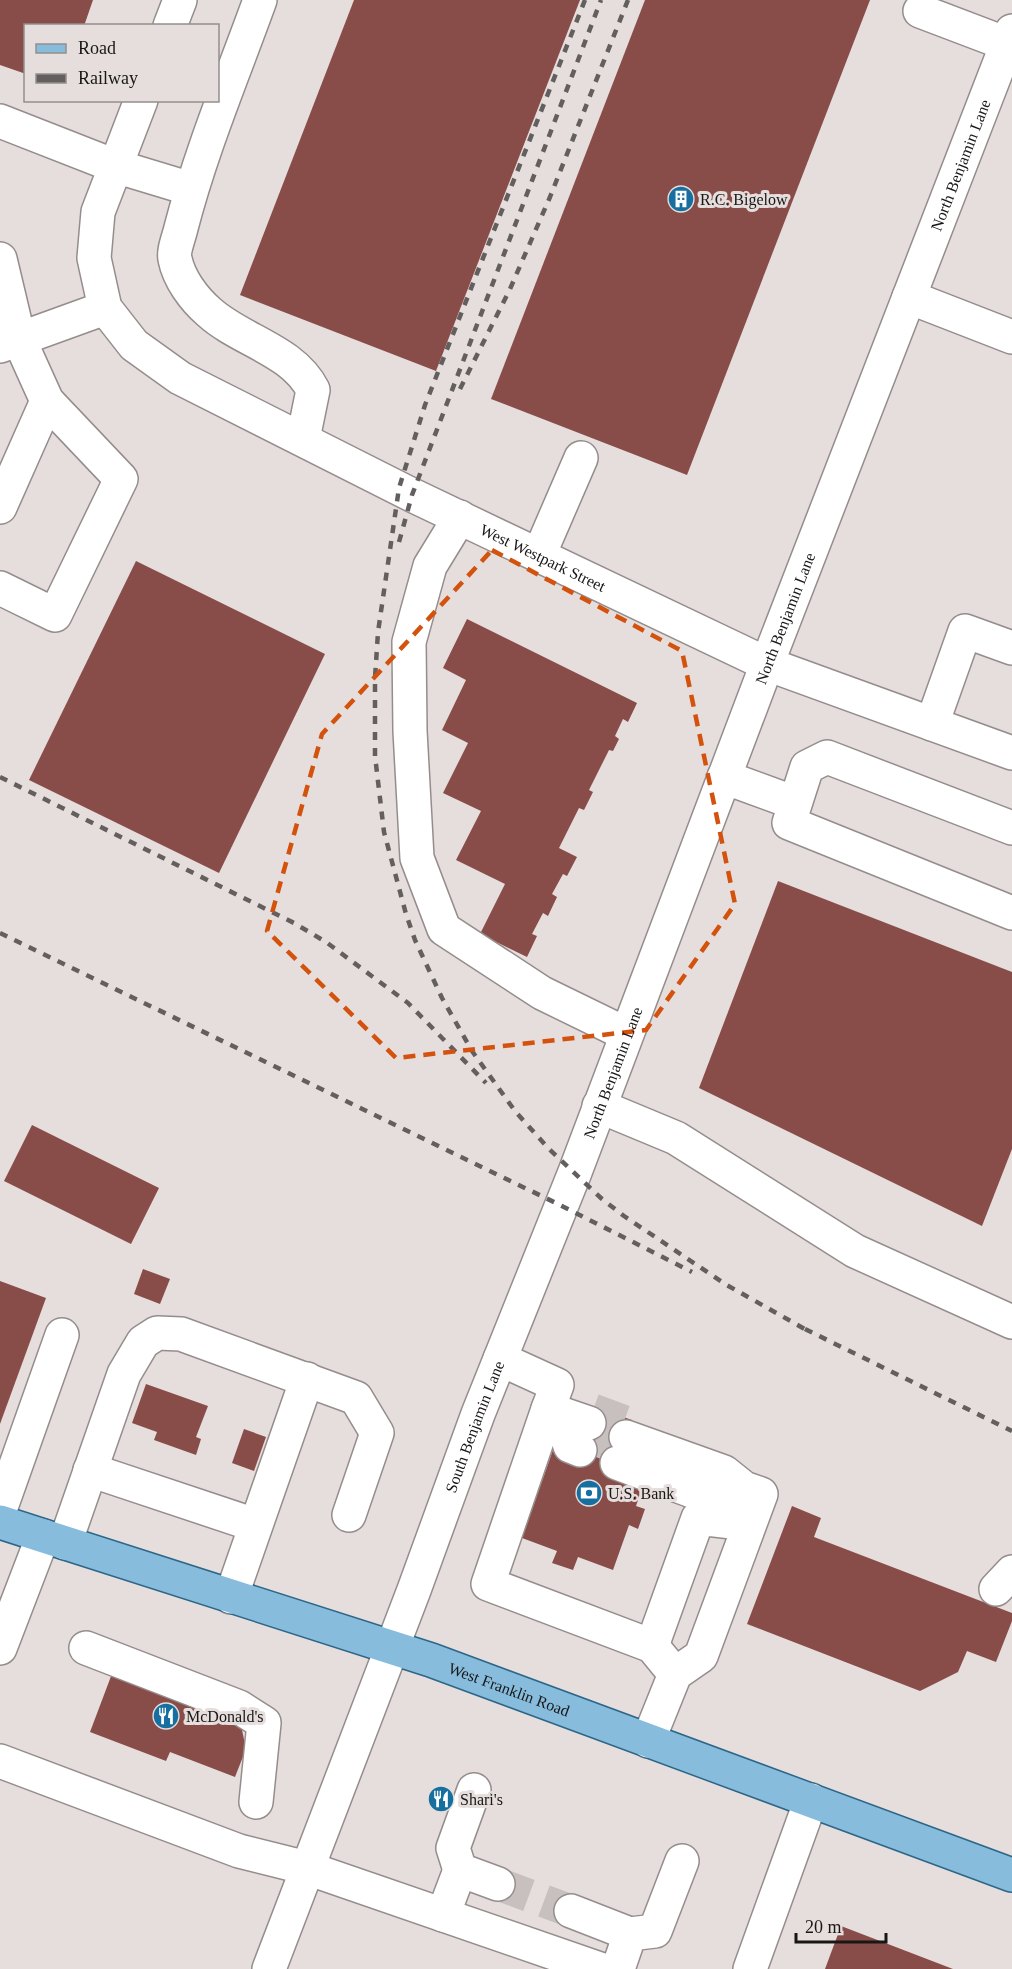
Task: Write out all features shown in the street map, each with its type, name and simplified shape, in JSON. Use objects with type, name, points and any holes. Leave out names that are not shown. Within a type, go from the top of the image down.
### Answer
[{"type":"main road","name":"West Franklin Road","points":[[0,1522],[391,1647],[1012,1875]]},
{"type":"street","points":[[171,24],[180,0]]},
{"type":"street","points":[[260,0],[191,189],[174,257],[185,284],[208,312],[238,333],[292,363],[303,373],[313,390],[303,439]]},
{"type":"street","points":[[920,11],[1010,37]]},
{"type":"street","name":"North Benjamin Lane","points":[[560,1205],[1010,37]]},
{"type":"street","points":[[10,343],[105,308],[94,258],[98,212],[140,102]]},
{"type":"street","points":[[0,121],[115,166],[191,189]]},
{"type":"street","points":[[0,259],[10,343],[47,401],[121,479],[55,615],[0,588]]},
{"type":"street","points":[[909,297],[1012,337]]},
{"type":"street","name":"West Westpark Street","points":[[105,308],[134,345],[180,378],[460,518],[767,664],[1012,753]]},
{"type":"street","points":[[0,507],[47,401]]},
{"type":"street","points":[[539,555],[581,458]]},
{"type":"street","points":[[460,518],[430,566],[409,642],[410,730],[417,858],[444,929],[542,993],[626,1034]]},
{"type":"street","points":[[933,724],[965,631],[1012,648]]},
{"type":"street","points":[[1012,828],[827,757],[807,767],[789,823],[1012,913]]},
{"type":"street","points":[[724,777],[795,803]]},
{"type":"street","points":[[599,1106],[676,1138],[855,1251],[1012,1322]]},
{"type":"street","name":"South Benjamin Lane","points":[[269,1969],[560,1205]]},
{"type":"street","points":[[0,1648],[90,1470],[124,1374],[143,1342],[157,1333],[181,1334],[356,1398],[377,1432],[349,1515]]},
{"type":"street","points":[[0,1510],[62,1335]]},
{"type":"street","points":[[501,1359],[557,1385],[553,1411],[488,1584],[652,1646],[675,1674]]},
{"type":"street","points":[[231,1597],[307,1379]]},
{"type":"street","points":[[553,1411],[581,1405],[586,1430]]},
{"type":"street","points":[[624,1443],[722,1502],[744,1488],[761,1494],[701,1656],[675,1674],[648,1741]]},
{"type":"street","points":[[90,1470],[255,1525]]},
{"type":"street","points":[[652,1646],[698,1518],[749,1524]]},
{"type":"street","points":[[86,1648],[239,1707],[264,1723],[256,1802]]},
{"type":"street","points":[[0,1761],[239,1851],[307,1868],[600,1969]]},
{"type":"street","points":[[443,1915],[460,1870],[453,1848],[474,1790]]},
{"type":"street","points":[[750,1969],[811,1800]]},
{"type":"street","points":[[571,1911],[630,1934],[655,1931],[682,1861]]},
{"type":"street","points":[[460,1870],[498,1884]]},
{"type":"street","points":[[618,1969],[630,1934]]},
{"type":"highlighted area","points":[[492,550],[682,651],[735,904],[646,1030],[396,1058],[267,931],[322,734]]},
{"type":"building","points":[[0,0],[93,0],[85,24],[24,24],[24,73],[0,65]]},
{"type":"building","points":[[354,0],[580,0],[436,371],[240,295]]},
{"type":"building","name":"R.C. Bigelow","points":[[645,0],[870,0],[687,475],[491,399]]},
{"type":"building","points":[[136,561],[325,654],[219,873],[29,780]]},
{"type":"building","points":[[467,619],[637,703],[628,722],[623,719],[615,736],[619,739],[613,751],[609,750],[589,790],[593,792],[584,810],[579,808],[559,848],[577,857],[567,876],[563,874],[552,894],[557,897],[548,916],[543,913],[532,934],[537,936],[527,957],[480,934],[505,884],[456,860],[481,811],[443,793],[468,743],[442,730],[466,680],[443,668]]},
{"type":"building","points":[[778,881],[1012,972],[1012,1149],[982,1226],[699,1088]]},
{"type":"building","points":[[32,1125],[159,1188],[131,1244],[4,1181]]},
{"type":"building","points":[[143,1269],[170,1279],[160,1304],[134,1294]]},
{"type":"building","points":[[0,1281],[46,1298],[0,1424]]},
{"type":"building","points":[[146,1384],[208,1406],[196,1437],[201,1439],[196,1455],[154,1440],[157,1432],[132,1423]]},
{"type":"building","name":"U.S. Bank","points":[[594,1407],[632,1420],[617,1463],[645,1480],[636,1506],[645,1509],[638,1529],[629,1525],[613,1570],[578,1557],[573,1570],[552,1563],[557,1551],[522,1538],[554,1447],[580,1450]]},
{"type":"building","points":[[244,1429],[266,1437],[254,1471],[232,1463]]},
{"type":"building","points":[[792,1506],[821,1518],[814,1537],[1012,1613],[1012,1621],[996,1662],[967,1651],[958,1672],[920,1691],[747,1624]]},
{"type":"building","name":"McDonald's","points":[[116,1663],[162,1681],[157,1694],[187,1705],[191,1692],[241,1725],[246,1749],[235,1777],[170,1752],[166,1761],[90,1732]]},
{"type":"building","points":[[841,1926],[953,1969],[825,1969]]},
{"type":"tunnel","points":[[593,1410],[631,1424]]},
{"type":"tunnel","points":[[584,1435],[622,1449]]},
{"type":"tunnel","points":[[498,1884],[571,1911]]},
{"type":"railway","points":[[585,0],[425,405],[399,488],[378,632],[375,678],[375,756],[384,832],[415,940],[442,998],[472,1051],[515,1111],[548,1148],[602,1199],[624,1216],[725,1284],[810,1332]]},
{"type":"railway","points":[[399,542],[412,495],[601,0]]},
{"type":"railway","points":[[460,389],[510,289],[550,197],[628,0]]},
{"type":"railway","points":[[0,777],[294,923],[326,942],[408,1003],[486,1083]]},
{"type":"railway","points":[[0,933],[560,1205],[692,1272]]},
{"type":"railway","points":[[805,1329],[1012,1431]]},
{"type":"place","name":"R.C. Bigelow","points":[[681,199]]},
{"type":"place","name":"U.S. Bank","points":[[589,1493]]},
{"type":"place","name":"McDonald's","points":[[166,1716]]},
{"type":"place","name":"Shari's","points":[[441,1799]]}]
